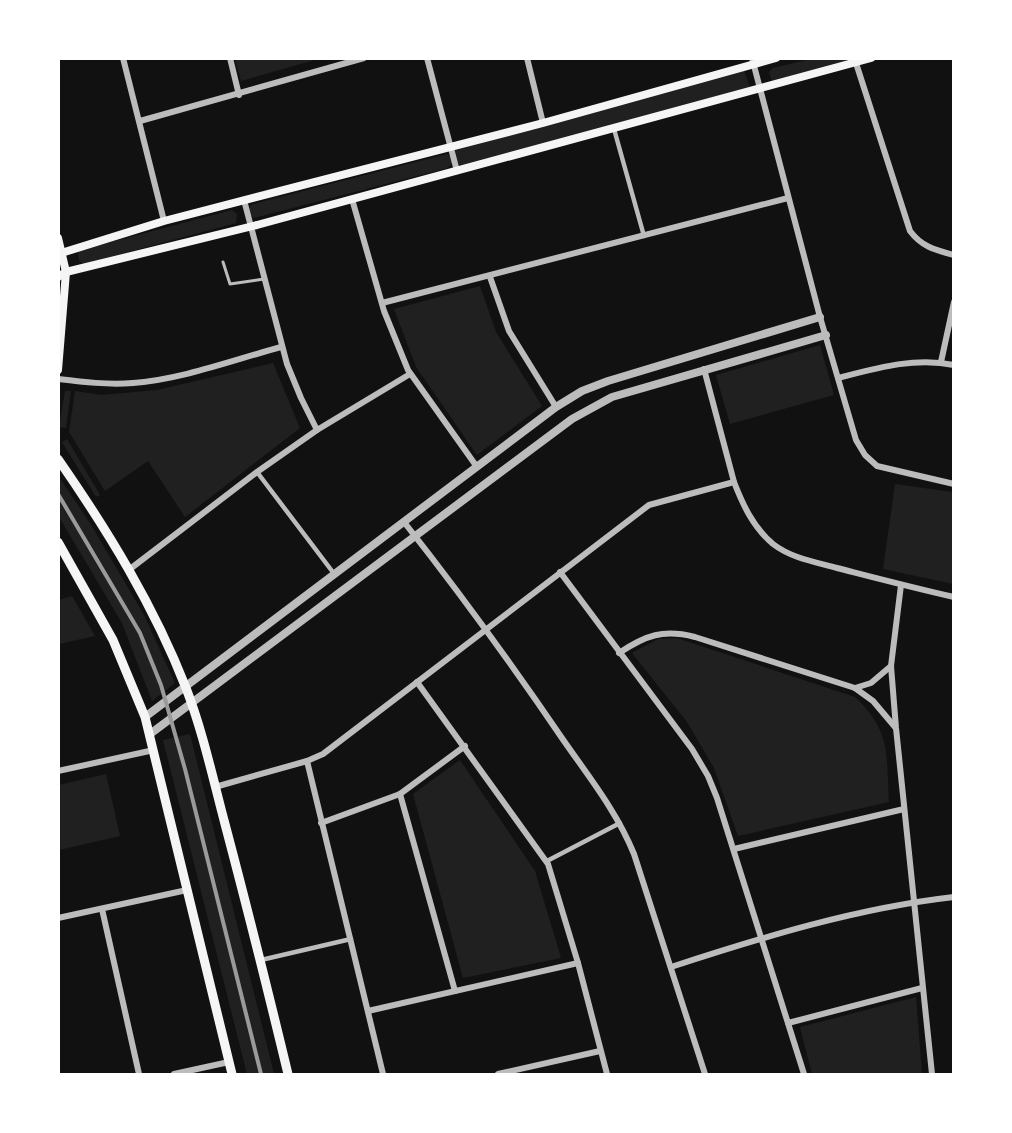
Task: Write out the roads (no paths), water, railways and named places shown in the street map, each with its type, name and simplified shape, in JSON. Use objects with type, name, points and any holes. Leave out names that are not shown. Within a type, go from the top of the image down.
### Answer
[{"type":"main road","points":[[60,253],[164,221],[543,123],[752,62],[776,58]]},
{"type":"main road","points":[[62,275],[614,129],[871,58]]},
{"type":"main road","points":[[58,238],[62,275],[58,370]]},
{"type":"main road","points":[[58,459],[130,569],[160,626],[186,686],[261,960],[288,1074]]},
{"type":"main road","points":[[58,542],[113,640],[145,717],[232,1074]]},
{"type":"street","points":[[123,58],[164,221]]},
{"type":"street","points":[[230,58],[239,95]]},
{"type":"street","points":[[140,122],[364,58]]},
{"type":"street","points":[[427,58],[456,171]]},
{"type":"street","points":[[527,58],[543,123]]},
{"type":"street","points":[[752,62],[820,317],[856,440],[871,461],[887,469],[954,484]]},
{"type":"street","points":[[856,63],[910,231],[927,248],[954,255]]},
{"type":"street","points":[[614,129],[644,236]]},
{"type":"street","points":[[382,303],[490,277],[788,198]]},
{"type":"street","points":[[352,199],[389,326],[410,374],[477,467]]},
{"type":"street","points":[[244,200],[281,346],[296,388],[317,430]]},
{"type":"street","points":[[490,277],[509,331],[556,407]]},
{"type":"street","points":[[941,362],[954,302]]},
{"type":"street","points":[[145,717],[556,407],[582,391],[608,381],[820,317]]},
{"type":"street","points":[[150,734],[591,406],[612,397],[704,369],[826,335]]},
{"type":"street","points":[[58,379],[108,384],[140,383],[281,346]]},
{"type":"street","points":[[838,378],[904,362],[941,362],[954,365]]},
{"type":"street","points":[[704,369],[734,482],[748,515],[774,545],[794,556],[954,597]]},
{"type":"street","points":[[130,569],[257,472],[317,430],[410,374]]},
{"type":"street","points":[[257,472],[335,575]]},
{"type":"street","points":[[215,787],[307,761],[323,754],[650,505],[734,482]]},
{"type":"street","points":[[404,522],[486,630],[620,823],[634,854],[705,1074]]},
{"type":"street","points":[[561,572],[703,767],[717,798],[734,849],[804,1074]]},
{"type":"street","points":[[901,585],[891,666],[932,1074]]},
{"type":"street","points":[[619,653],[652,635],[680,633],[855,688],[873,701],[896,728]]},
{"type":"street","points":[[855,688],[871,683],[891,666]]},
{"type":"street","points":[[417,682],[547,861],[578,963],[607,1074]]},
{"type":"street","points":[[321,823],[400,794],[465,746]]},
{"type":"street","points":[[58,771],[154,750]]},
{"type":"street","points":[[307,761],[383,1074]]},
{"type":"street","points":[[400,794],[455,991]]},
{"type":"street","points":[[734,849],[904,809]]},
{"type":"street","points":[[547,861],[620,823]]},
{"type":"street","points":[[58,918],[187,890]]},
{"type":"street","points":[[671,967],[761,938],[913,902],[954,897]]},
{"type":"street","points":[[102,909],[139,1074]]},
{"type":"street","points":[[261,960],[351,939]]},
{"type":"street","points":[[368,1011],[578,963]]},
{"type":"street","points":[[788,1023],[922,988]]},
{"type":"street","points":[[498,1074],[600,1051]]},
{"type":"street","points":[[174,1074],[229,1062]]},
{"type":"lane","points":[[224,262],[230,284],[264,279]]},
{"type":"railway","points":[[58,494],[140,633],[161,685],[185,769],[261,1074]]}]
